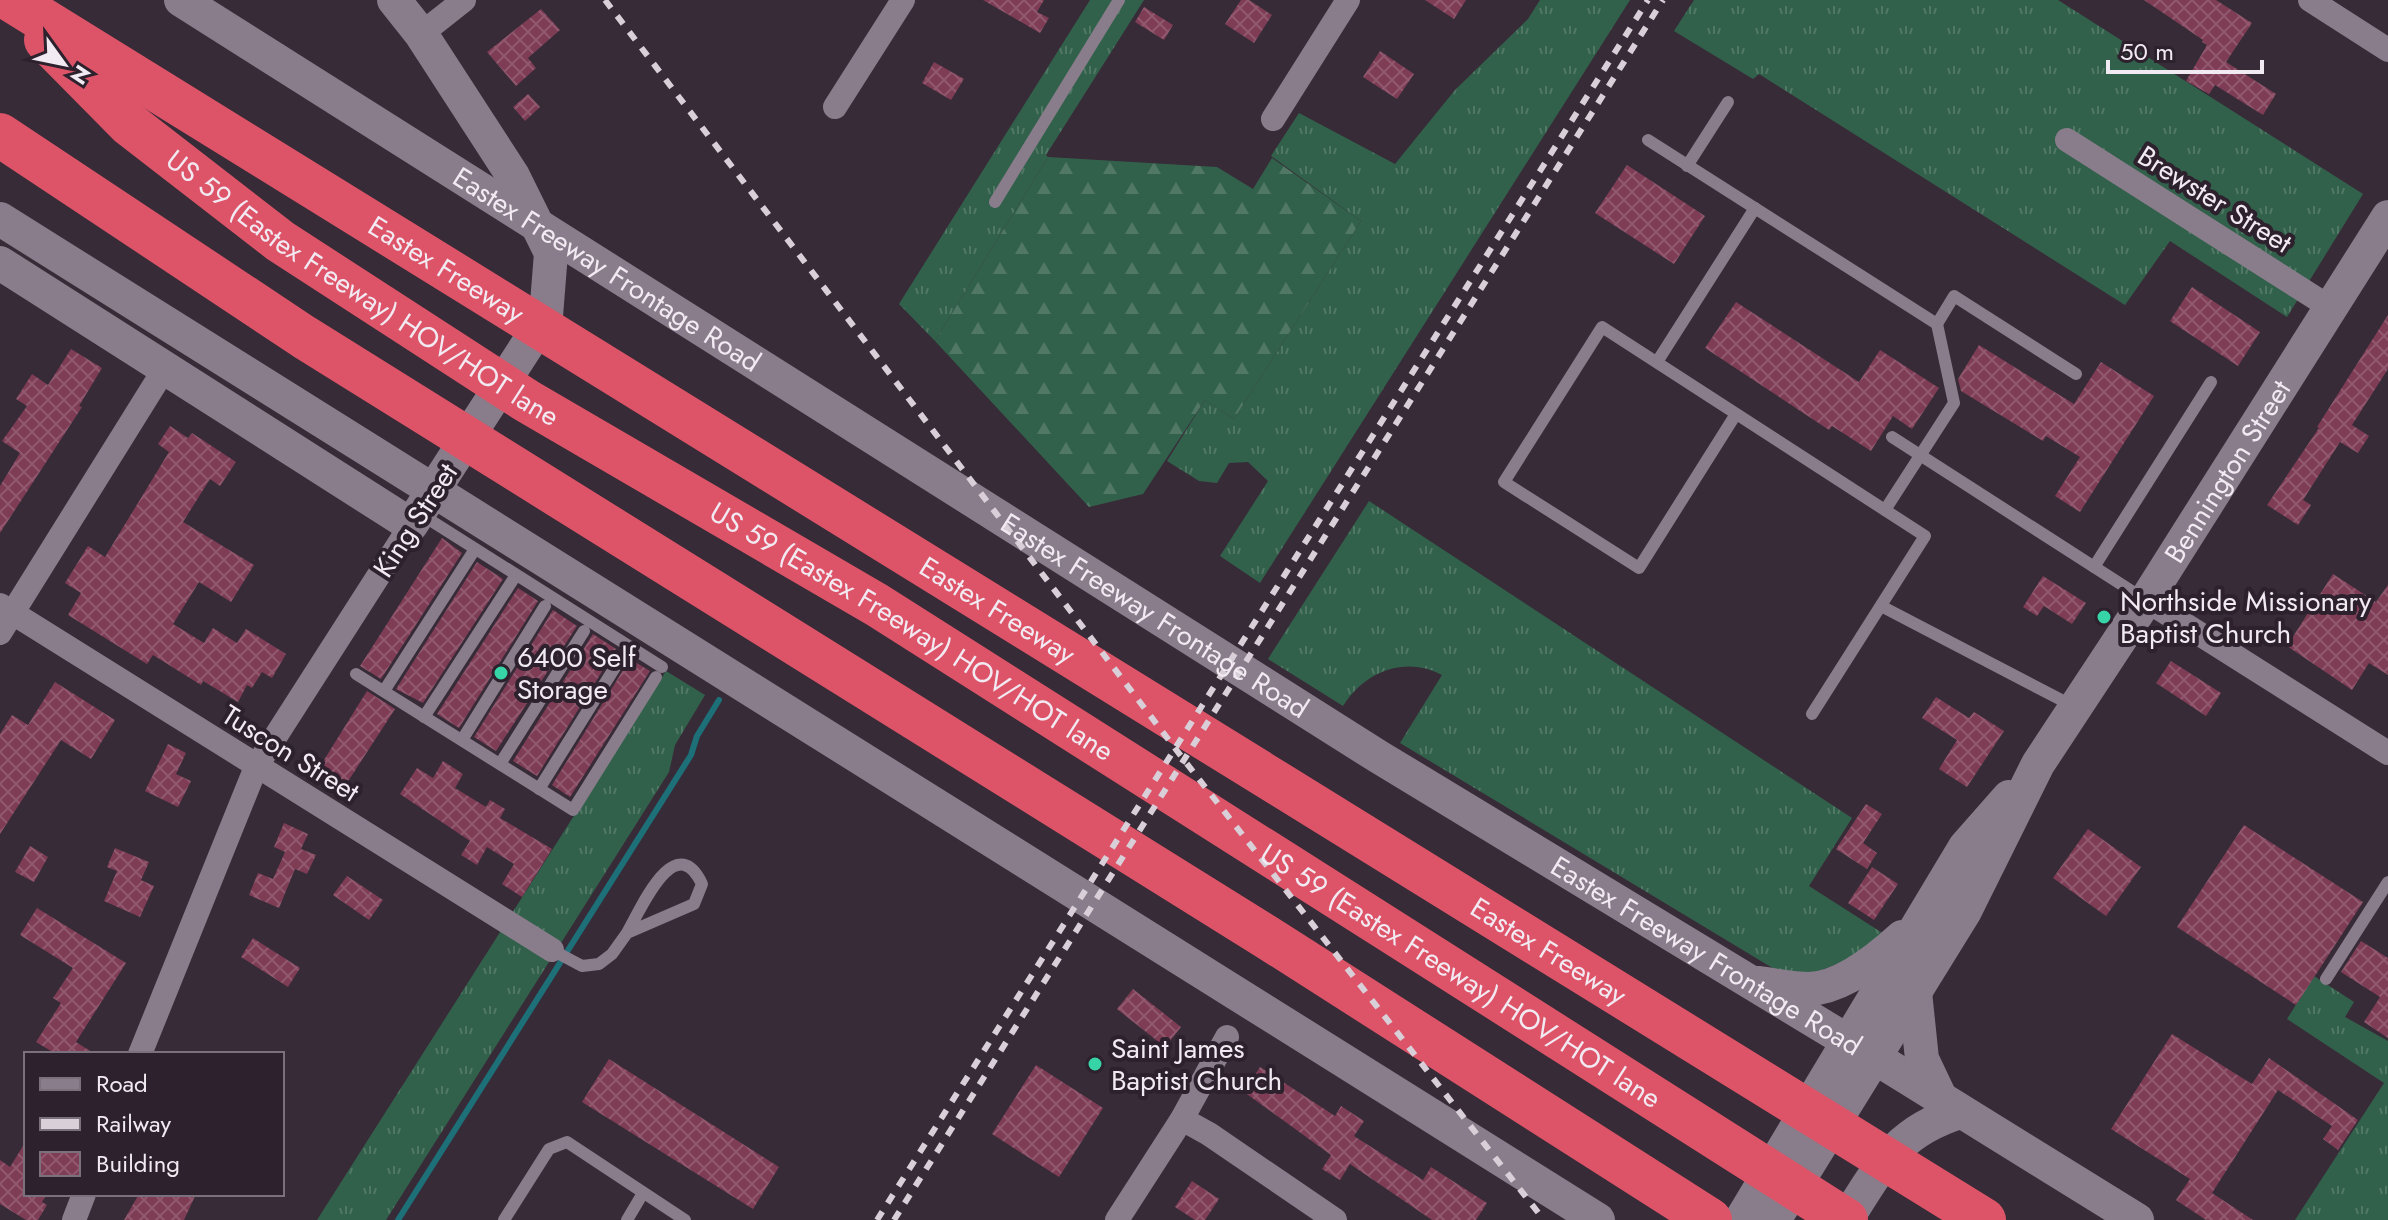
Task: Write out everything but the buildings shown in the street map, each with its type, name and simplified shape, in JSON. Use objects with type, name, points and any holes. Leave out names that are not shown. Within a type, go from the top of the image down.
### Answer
[{"type":"highway","name":"Eastex Freeway","points":[[13,0],[1984,1220]]},
{"type":"highway","name":"US 59 (Eastex Freeway) HOV/HOT lane","points":[[13,0],[36,31],[129,124],[280,241],[527,401],[877,605],[1846,1220]]},
{"type":"highway","points":[[0,135],[304,337],[1254,930],[1710,1220]]},
{"type":"main road","name":"Eastex Freeway Frontage Road","points":[[181,0],[1379,757],[2137,1220]]},
{"type":"main road","name":"King Street","points":[[394,0],[421,34],[513,176],[551,253],[546,316],[415,519]]},
{"type":"main road","name":"Bennington Street","points":[[1774,1220],[1862,1050],[1923,918],[1965,847],[2038,764],[2076,708],[2388,217]]},
{"type":"main road","points":[[0,219],[1598,1220]]},
{"type":"main road","points":[[0,263],[165,368],[415,519]]},
{"type":"main road","name":"Bennington Street","points":[[1741,1220],[1862,1050],[1915,992],[1965,911],[2038,764]]},
{"type":"main road","points":[[1748,981],[1811,989],[1841,979],[1876,961],[1923,918]]},
{"type":"main road","points":[[1846,1220],[1886,1157],[1915,1131],[1938,1119],[1950,1106],[1922,1059],[1915,992]]},
{"type":"street","points":[[421,34],[464,0]]},
{"type":"street","points":[[835,107],[903,0]]},
{"type":"street","points":[[1273,119],[1348,0]]},
{"type":"street","points":[[2310,0],[2388,50]]},
{"type":"street","name":"Brewster Street","points":[[2067,140],[2331,308]]},
{"type":"street","points":[[4,617],[165,368]]},
{"type":"street","name":"King Street","points":[[141,1052],[256,767],[415,519]]},
{"type":"street","points":[[2146,600],[2387,749]]},
{"type":"street","name":"Tuscon Street","points":[[4,617],[256,767],[552,950]]},
{"type":"street","points":[[1117,1220],[1182,1119],[1227,1037]]},
{"type":"street","points":[[1182,1119],[1335,1220]]},
{"type":"street","points":[[74,1220],[83,1196]]},
{"type":"lane","points":[[995,202],[1119,0]]},
{"type":"lane","points":[[1687,166],[1728,102]]},
{"type":"lane","points":[[1648,140],[1937,324]]},
{"type":"lane","points":[[1657,362],[1755,208]]},
{"type":"lane","points":[[1885,510],[1954,403],[1937,324],[1954,296],[2076,374]]},
{"type":"lane","points":[[1736,414],[1639,568],[1504,482],[1602,327],[1925,536],[1812,714]]},
{"type":"lane","points":[[2094,567],[2211,382]]},
{"type":"lane","points":[[1892,437],[2146,600]]},
{"type":"lane","points":[[356,674],[573,810],[659,672],[475,549],[415,519]]},
{"type":"lane","points":[[384,691],[475,549]]},
{"type":"lane","points":[[424,717],[516,575]]},
{"type":"lane","points":[[462,740],[545,606]]},
{"type":"lane","points":[[1881,606],[2076,708]]},
{"type":"lane","points":[[500,764],[584,631]]},
{"type":"lane","points":[[539,789],[622,656]]},
{"type":"lane","points":[[552,950],[582,966],[599,964],[612,954],[627,933],[659,877],[677,865],[688,866],[697,874],[702,884],[694,904],[627,933]]},
{"type":"lane","points":[[2326,979],[2388,882]]},
{"type":"lane","points":[[504,1220],[549,1149],[567,1142],[685,1220]]},
{"type":"lane","points":[[627,1220],[643,1193]]},
{"type":"green space","points":[[1090,0],[1144,0],[1046,155],[1048,157],[935,341],[899,304]]},
{"type":"green space","points":[[1540,0],[1630,0],[1260,583],[1220,556],[1268,481],[1248,462],[1229,463],[1217,483],[1199,481],[1167,461],[1205,400],[1234,419],[1361,221],[1271,156],[1299,113],[1395,164],[1455,90],[1528,19]]},
{"type":"green space","points":[[1694,0],[2058,0],[2363,194],[2287,317],[2170,241],[2125,305],[1759,74],[1753,79],[1674,31]]},
{"type":"green space","points":[[1048,157],[1217,167],[1253,189],[1272,158],[1361,221],[1234,419],[1205,400],[1143,494],[1089,507],[935,341]]},
{"type":"green space","points":[[1369,501],[1852,818],[1809,886],[1884,934],[1873,950],[1794,981],[1400,743],[1442,675],[1414,667],[1386,670],[1362,684],[1343,706],[1268,659]]},
{"type":"green space","points":[[666,671],[705,695],[675,745],[669,772],[386,1220],[317,1220]]},
{"type":"green space","points":[[2314,976],[2354,1002],[2345,1017],[2388,1041],[2388,1220],[2295,1220],[2384,1083],[2287,1019]]},
{"type":"waterway","points":[[398,1220],[691,755],[697,736],[719,700]]},
{"type":"railway","points":[[605,0],[1184,760],[1544,1220]]},
{"type":"railway","points":[[877,1220],[1648,0]]},
{"type":"railway","points":[[894,1220],[1663,0]]},
{"type":"place","name":"Northside Missionary Baptist Church","points":[[2104,617]]},
{"type":"place","name":"6400 Self Storage","points":[[501,673]]},
{"type":"place","name":"Saint James Baptist Church","points":[[1095,1064]]}]
